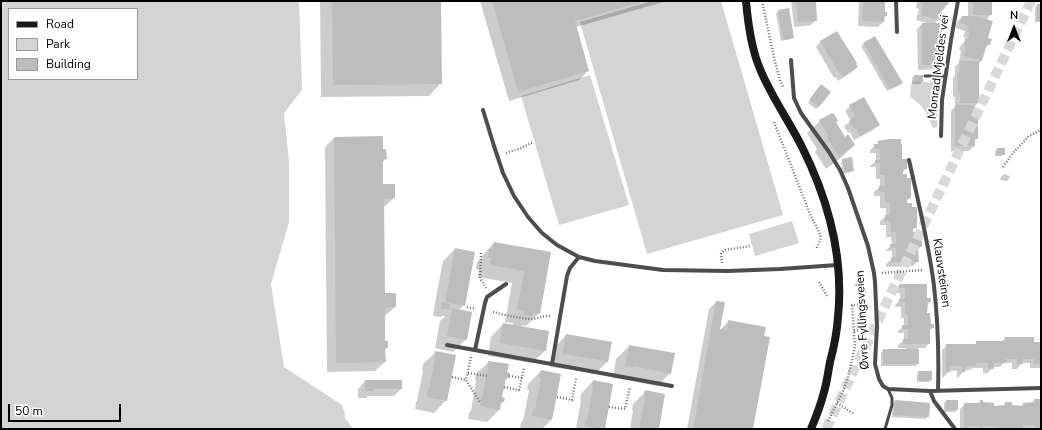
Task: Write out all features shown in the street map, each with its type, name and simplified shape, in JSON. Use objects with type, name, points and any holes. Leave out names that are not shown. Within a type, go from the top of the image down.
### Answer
[{"type":"main road","name":"Øvre Fyllingsveien","points":[[746,1],[754,53],[767,85],[814,171],[826,204],[833,234],[839,292],[838,317],[835,341],[824,391],[812,429]]},
{"type":"street","points":[[896,1],[897,32]]},
{"type":"street","name":"Monrad Mjeldes vei","points":[[941,136],[942,100],[958,1]]},
{"type":"street","name":"Øvre Fyllingsveien","points":[[791,60],[794,98],[801,113],[840,170],[846,182],[868,246],[875,280],[877,326],[875,364],[879,379],[883,386],[888,389]]},
{"type":"street","name":"Øvre Fyllingsveien","points":[[484,110],[503,173],[514,196],[542,234],[557,245],[579,257],[595,261],[663,270],[722,271],[837,265]]},
{"type":"street","name":"Klauvsteinen","points":[[909,160],[932,270],[938,338],[938,391]]},
{"type":"street","points":[[552,364],[568,275],[570,268],[579,257]]},
{"type":"street","points":[[474,350],[487,297],[506,284]]},
{"type":"street","points":[[447,345],[672,386]]},
{"type":"street","points":[[888,389],[938,391],[1041,388]]},
{"type":"street","points":[[930,391],[934,401],[955,429]]},
{"type":"lane","points":[[925,76],[946,76]]},
{"type":"lane","points":[[885,429],[892,405],[892,398],[888,389]]},
{"type":"path","points":[[762,1],[780,80],[790,99],[794,98]]},
{"type":"path","points":[[771,116],[810,214],[820,234],[821,238],[818,249]]},
{"type":"path","points":[[1003,167],[1013,153],[1029,136],[1041,130]]},
{"type":"path","points":[[498,156],[532,143]]},
{"type":"path","points":[[722,271],[721,253],[725,250],[750,246]]},
{"type":"path","points":[[481,253],[480,278],[490,295]]},
{"type":"path","points":[[891,272],[932,270]]},
{"type":"path","points":[[848,304],[861,304],[864,298],[866,284],[875,280]]},
{"type":"path","points":[[826,425],[844,392],[855,347],[852,305]]},
{"type":"path","points":[[467,307],[534,319],[547,315],[560,317]]},
{"type":"path","points":[[854,330],[859,330],[864,322],[866,322]]},
{"type":"path","points":[[466,380],[474,350]]},
{"type":"path","points":[[504,387],[519,390],[526,359]]},
{"type":"path","points":[[557,397],[572,400],[578,368]]},
{"type":"path","points":[[468,373],[487,376]]},
{"type":"path","points":[[509,376],[522,378]]},
{"type":"path","points":[[452,377],[466,380],[480,402]]},
{"type":"path","points":[[609,407],[625,409],[631,378]]},
{"type":"path","points":[[837,403],[854,414]]},
{"type":"green space","points":[[1,1],[299,1],[302,90],[284,113],[289,162],[289,222],[271,284],[284,367],[342,405],[345,418],[353,429],[1,429]]},
{"type":"green space","points":[[652,1],[721,1],[783,215],[647,254],[580,22]]},
{"type":"green space","points":[[590,75],[629,205],[559,225],[521,96]]},
{"type":"green space","points":[[912,81],[939,83],[937,127],[933,128],[924,110],[910,97],[911,84],[913,83]]},
{"type":"green space","points":[[792,221],[799,243],[755,256],[749,234]]},
{"type":"building","points":[[332,1],[441,1],[442,84],[333,85]]},
{"type":"building","points":[[492,1],[645,1],[575,21],[589,71],[518,92]]},
{"type":"building","points":[[796,1],[816,1],[817,21],[798,22]]},
{"type":"building","points":[[863,1],[885,1],[885,12],[887,12],[887,16],[885,16],[884,22],[862,21]]},
{"type":"building","points":[[920,1],[949,1],[948,5],[945,5],[944,10],[942,9],[940,20],[921,15],[923,4],[920,3]]},
{"type":"building","points":[[973,1],[992,1],[992,15],[973,15]]},
{"type":"building","points":[[1037,4],[1041,4],[1041,21],[1037,21]]},
{"type":"building","points":[[789,8],[794,38],[783,40],[778,10]]},
{"type":"building","points":[[962,16],[974,16],[993,21],[988,38],[992,39],[990,45],[987,44],[982,61],[963,56],[966,46],[964,45],[966,39],[968,39],[969,32],[967,32],[969,26],[960,23]]},
{"type":"building","points":[[922,23],[942,23],[942,34],[944,34],[944,39],[946,39],[946,48],[944,49],[944,54],[942,54],[942,65],[922,65]]},
{"type":"building","points":[[837,31],[858,67],[843,76],[839,73],[820,41]]},
{"type":"building","points":[[875,36],[903,83],[890,89],[863,43]]},
{"type":"building","points":[[959,61],[979,61],[979,103],[960,103],[957,72],[960,72]]},
{"type":"building","points":[[914,75],[923,75],[923,82],[914,82]]},
{"type":"building","points":[[821,84],[831,92],[819,107],[809,100]]},
{"type":"building","points":[[864,97],[880,125],[860,136],[855,128],[853,129],[849,121],[855,116],[849,105]]},
{"type":"building","points":[[955,105],[975,105],[975,115],[978,115],[978,139],[975,139],[975,146],[955,146]]},
{"type":"building","points":[[832,113],[838,121],[836,122],[845,137],[848,134],[855,145],[839,157],[827,138],[829,137],[819,120]]},
{"type":"building","points":[[383,136],[383,149],[386,149],[387,159],[383,159],[383,184],[395,184],[395,198],[384,199],[385,293],[396,293],[396,307],[385,308],[385,341],[388,341],[388,348],[385,348],[386,362],[336,363],[334,137]]},
{"type":"building","points":[[901,139],[902,159],[907,159],[907,169],[903,169],[903,174],[907,174],[907,178],[911,178],[911,198],[907,198],[907,203],[912,203],[912,207],[917,207],[917,228],[913,228],[913,232],[918,232],[918,236],[922,236],[922,247],[918,247],[919,262],[891,262],[891,258],[896,257],[896,247],[890,247],[890,244],[896,244],[896,232],[891,232],[890,221],[885,221],[885,215],[890,215],[890,203],[885,203],[885,192],[879,192],[879,186],[885,186],[885,175],[880,175],[880,163],[875,163],[875,160],[880,160],[880,149],[874,149],[874,144],[878,144],[878,141]]},
{"type":"building","points":[[997,148],[1005,148],[1005,155],[997,155]]},
{"type":"building","points":[[852,157],[854,171],[845,172],[842,159]]},
{"type":"building","points":[[494,242],[551,252],[540,314],[533,313],[532,316],[524,315],[525,311],[517,310],[524,271],[490,265],[491,257],[488,257],[489,249],[492,249]]},
{"type":"building","points":[[455,248],[475,252],[465,306],[445,302]]},
{"type":"building","points":[[899,284],[927,284],[927,298],[931,298],[931,302],[928,302],[927,313],[930,313],[931,324],[934,324],[934,328],[930,328],[930,344],[903,344],[903,339],[908,339],[908,329],[902,329],[902,325],[908,325],[908,314],[905,314],[905,302],[899,302],[899,299],[905,299],[905,288],[899,288]]},
{"type":"building","points":[[716,301],[725,302],[720,329],[727,330],[728,320],[766,327],[764,336],[770,337],[753,429],[693,429]]},
{"type":"building","points":[[442,302],[450,304],[449,310],[441,309]]},
{"type":"building","points":[[452,308],[472,312],[467,340],[447,336]]},
{"type":"building","points":[[503,323],[549,331],[546,351],[500,343]]},
{"type":"building","points":[[566,334],[612,342],[608,362],[562,354]]},
{"type":"building","points":[[1005,337],[1034,337],[1034,342],[1041,342],[1041,364],[1034,364],[1034,359],[1023,359],[1023,364],[1017,364],[1017,359],[1006,359],[1006,363],[994,363],[994,369],[988,369],[988,363],[976,363],[976,366],[965,366],[965,372],[962,372],[962,366],[950,366],[950,372],[946,372],[946,344],[976,344],[976,341],[1005,341]]},
{"type":"building","points":[[629,345],[675,353],[671,374],[634,366],[625,366]]},
{"type":"building","points":[[883,349],[919,349],[919,364],[883,364]]},
{"type":"building","points":[[435,351],[456,355],[447,401],[427,397],[435,359]]},
{"type":"building","points":[[488,361],[509,364],[507,372],[510,373],[509,378],[506,378],[502,397],[505,398],[504,402],[501,402],[500,410],[480,406],[488,368]]},
{"type":"building","points":[[541,370],[561,374],[552,420],[532,416],[533,409],[535,409],[541,378],[539,378]]},
{"type":"building","points":[[918,371],[932,371],[932,380],[919,381]]},
{"type":"building","points":[[365,380],[402,380],[402,389],[374,389],[374,391],[365,391]]},
{"type":"building","points":[[593,380],[613,384],[605,429],[584,426],[587,419]]},
{"type":"building","points":[[645,390],[665,394],[659,429],[639,429],[645,398]]},
{"type":"building","points":[[1034,399],[1041,399],[1041,429],[1035,429],[1035,425],[1023,425],[1023,428],[1012,429],[983,426],[983,429],[980,429],[980,426],[968,426],[968,429],[964,429],[964,403],[980,403],[980,400],[983,400],[983,402],[994,403],[994,406],[1005,405],[1005,402],[1012,402],[1012,405],[1023,406],[1023,403],[1034,402]]},
{"type":"building","points":[[895,400],[930,403],[929,417],[893,415]]},
{"type":"building","points":[[946,400],[958,400],[958,410],[946,410]]},
{"type":"tunnel","points":[[826,429],[1031,1]]}]
